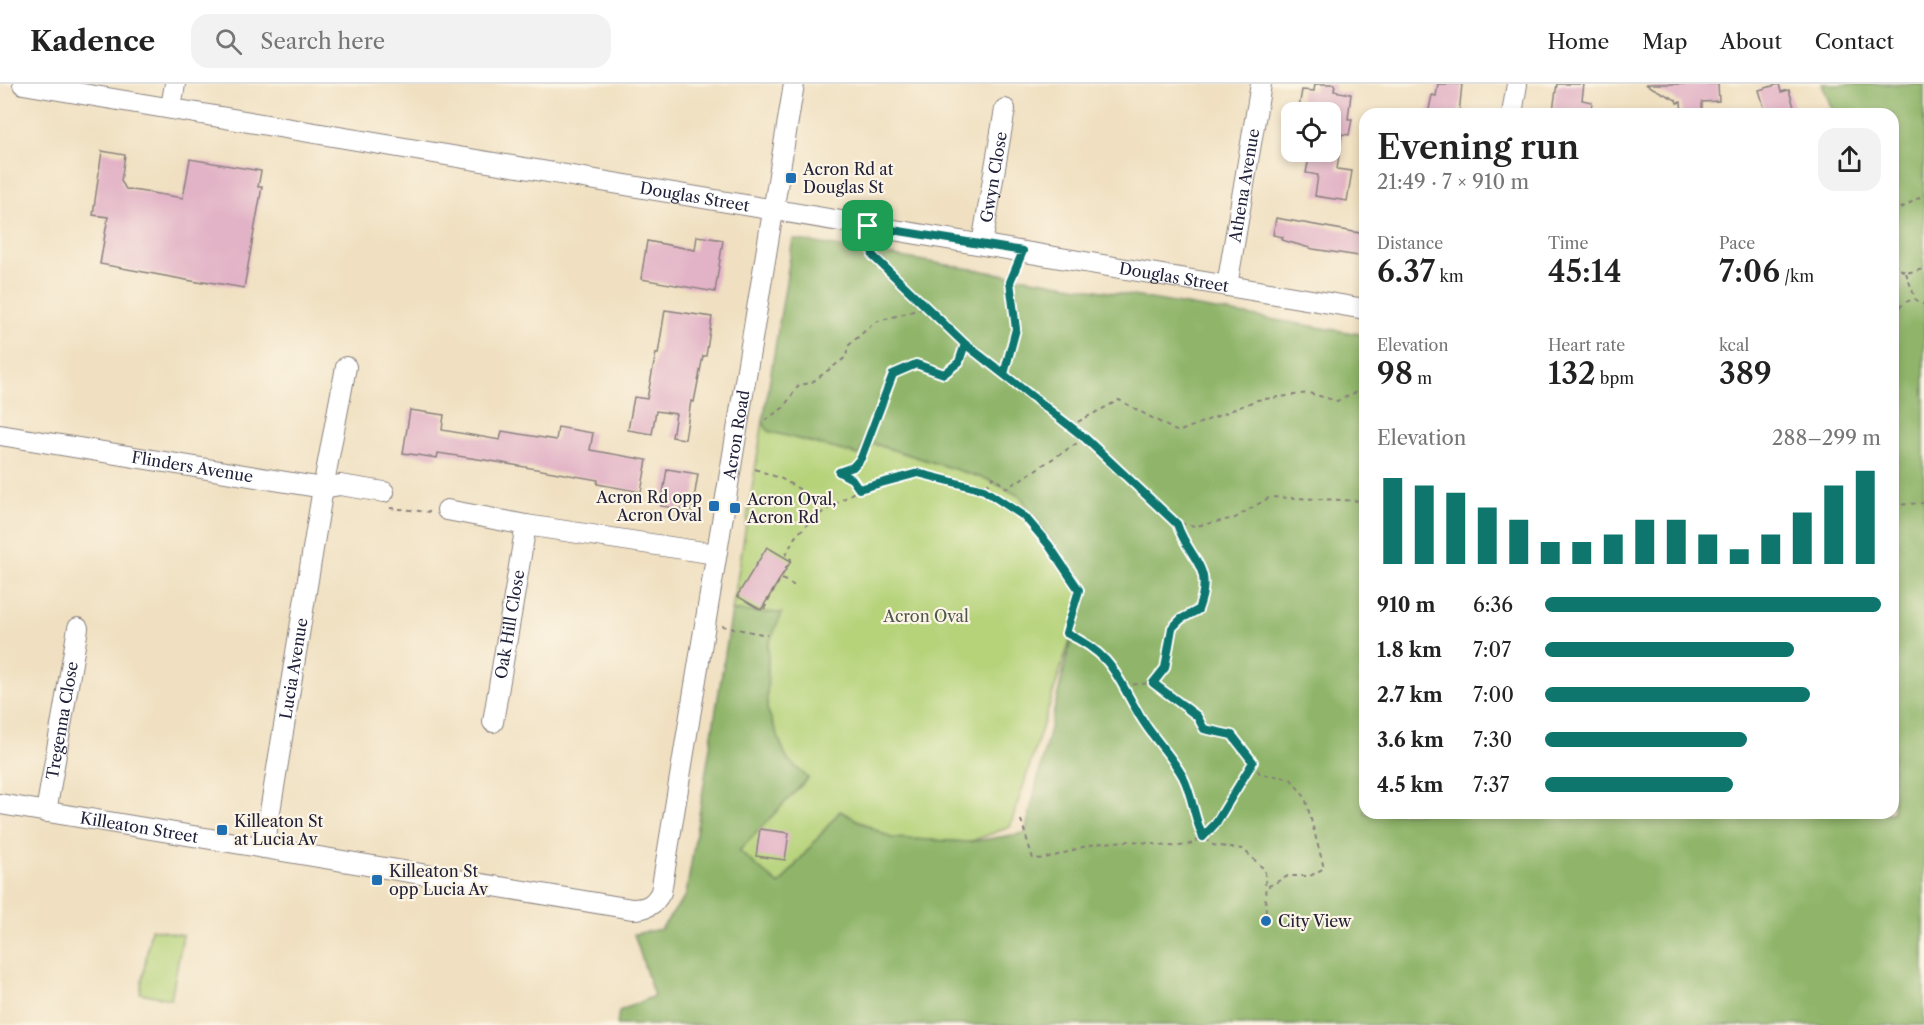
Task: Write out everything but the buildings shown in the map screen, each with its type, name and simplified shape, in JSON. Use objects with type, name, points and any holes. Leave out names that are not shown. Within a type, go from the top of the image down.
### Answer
[{"type":"street","name":"Douglas Street","points":[[23,84],[1359,308]]},
{"type":"street","points":[[171,107],[175,84]]},
{"type":"street","name":"Acron Road","points":[[661,892],[794,84]]},
{"type":"street","name":"Athena Avenue","points":[[1227,286],[1261,84]]},
{"type":"street","points":[[1513,108],[1517,84]]},
{"type":"street","name":"Gwyn Close","points":[[982,244],[1005,109]]},
{"type":"street","name":"Lucia Avenue","points":[[264,848],[323,488],[346,367]]},
{"type":"street","name":"Flinders Avenue","points":[[0,435],[323,488],[340,485],[384,492]]},
{"type":"street","points":[[447,510],[526,525],[716,554]]},
{"type":"street","name":"Oak Hill Close","points":[[494,722],[526,525]]},
{"type":"street","name":"Tregenna Close","points":[[46,812],[78,628]]},
{"type":"street","name":"Killeaton Street","points":[[0,804],[632,909],[650,906],[661,892]]},
{"type":"path","points":[[1899,210],[1924,195]]},
{"type":"path","points":[[868,226],[873,256],[965,344],[1085,438],[1177,524],[1182,540],[1199,563],[1204,576],[1205,591],[1198,610],[1181,619],[1172,628],[1165,668],[1153,683]]},
{"type":"path","points":[[1004,374],[1016,329],[1010,282],[1023,251]]},
{"type":"path","points":[[1899,268],[1906,273],[1915,299],[1924,305]]},
{"type":"path","points":[[1906,273],[1924,269]]},
{"type":"path","points":[[1899,308],[1905,302],[1915,299]]},
{"type":"path","points":[[765,420],[783,408],[799,385],[811,383],[846,357],[848,346],[875,322],[927,307]]},
{"type":"path","points":[[859,489],[852,479],[839,472],[853,467],[861,458],[893,374],[916,364],[944,374],[959,362],[965,344]]},
{"type":"path","points":[[1070,426],[1119,400],[1179,432],[1257,400],[1309,393],[1337,401],[1359,391]]},
{"type":"path","points":[[984,490],[993,477],[1007,488],[1085,438]]},
{"type":"path","points":[[754,469],[782,479],[828,507]]},
{"type":"path","points":[[765,609],[791,559],[786,555],[795,537],[828,507],[859,489],[918,473],[984,490],[1025,517],[1048,544],[1079,590],[1066,633],[1097,648],[1124,685],[1141,717],[1183,777],[1194,818],[1203,837],[1213,845],[1243,849],[1265,870],[1266,921]]},
{"type":"path","points":[[1177,524],[1196,526],[1235,518],[1270,496],[1359,501]]},
{"type":"path","points":[[1899,505],[1924,503]]},
{"type":"path","points":[[782,579],[795,586]]},
{"type":"path","points":[[705,624],[767,635]]},
{"type":"path","points":[[1124,685],[1153,683],[1197,716],[1204,729],[1232,735],[1260,774],[1290,778],[1305,797],[1324,868],[1310,876],[1288,876],[1267,887]]},
{"type":"path","points":[[1021,820],[1033,859],[1050,859],[1072,848],[1101,843],[1186,845],[1203,837],[1216,823],[1253,762]]},
{"type":"green space","points":[[1822,84],[1924,84],[1924,1025],[617,1025],[619,1011],[654,996],[634,934],[661,929],[686,895],[732,611],[782,613],[768,646],[767,709],[787,759],[808,778],[739,851],[779,885],[840,811],[891,838],[969,842],[1025,833],[1072,635],[1086,591],[1021,497],[989,480],[865,441],[859,455],[768,431],[763,421],[793,239],[1359,334],[1359,819],[1899,819],[1899,108],[1832,108]]},
{"type":"green space","name":"Acron Oval","points":[[763,421],[768,431],[859,455],[865,441],[989,480],[1021,497],[1086,591],[1010,827],[969,842],[891,838],[840,811],[779,885],[739,851],[808,778],[787,759],[767,709],[768,646],[781,613],[732,611]]},
{"type":"green space","points":[[151,929],[183,935],[171,999],[140,993]]},
{"type":"place","name":"Acron Rd at Douglas St","points":[[791,178]]},
{"type":"place","name":"Acron Rd opp Acron Oval","points":[[714,506]]},
{"type":"place","name":"Acron Oval, Acron Rd","points":[[735,508]]},
{"type":"place","name":"Killeaton St at Lucia Av","points":[[222,830]]},
{"type":"place","name":"Killeaton St opp Lucia Av","points":[[377,880]]},
{"type":"place","name":"City View","points":[[1266,921]]},
{"type":"route","points":[[868,226],[873,256],[965,344],[1085,438],[1177,524],[1182,540],[1199,563],[1204,576],[1205,591],[1198,610],[1181,619],[1172,628],[1165,668],[1153,683],[1197,716],[1204,729],[1218,734],[1232,735],[1253,762],[1216,823],[1203,837],[1194,818],[1183,777],[1141,717],[1115,670],[1097,648],[1066,633],[1079,590],[1048,544],[1025,517],[1003,505],[984,490],[918,473],[859,489],[852,479],[839,472],[853,467],[861,458],[893,374],[916,364],[944,374],[959,362],[965,344],[1004,374],[1016,329],[1010,282],[1023,251],[868,226]]}]
